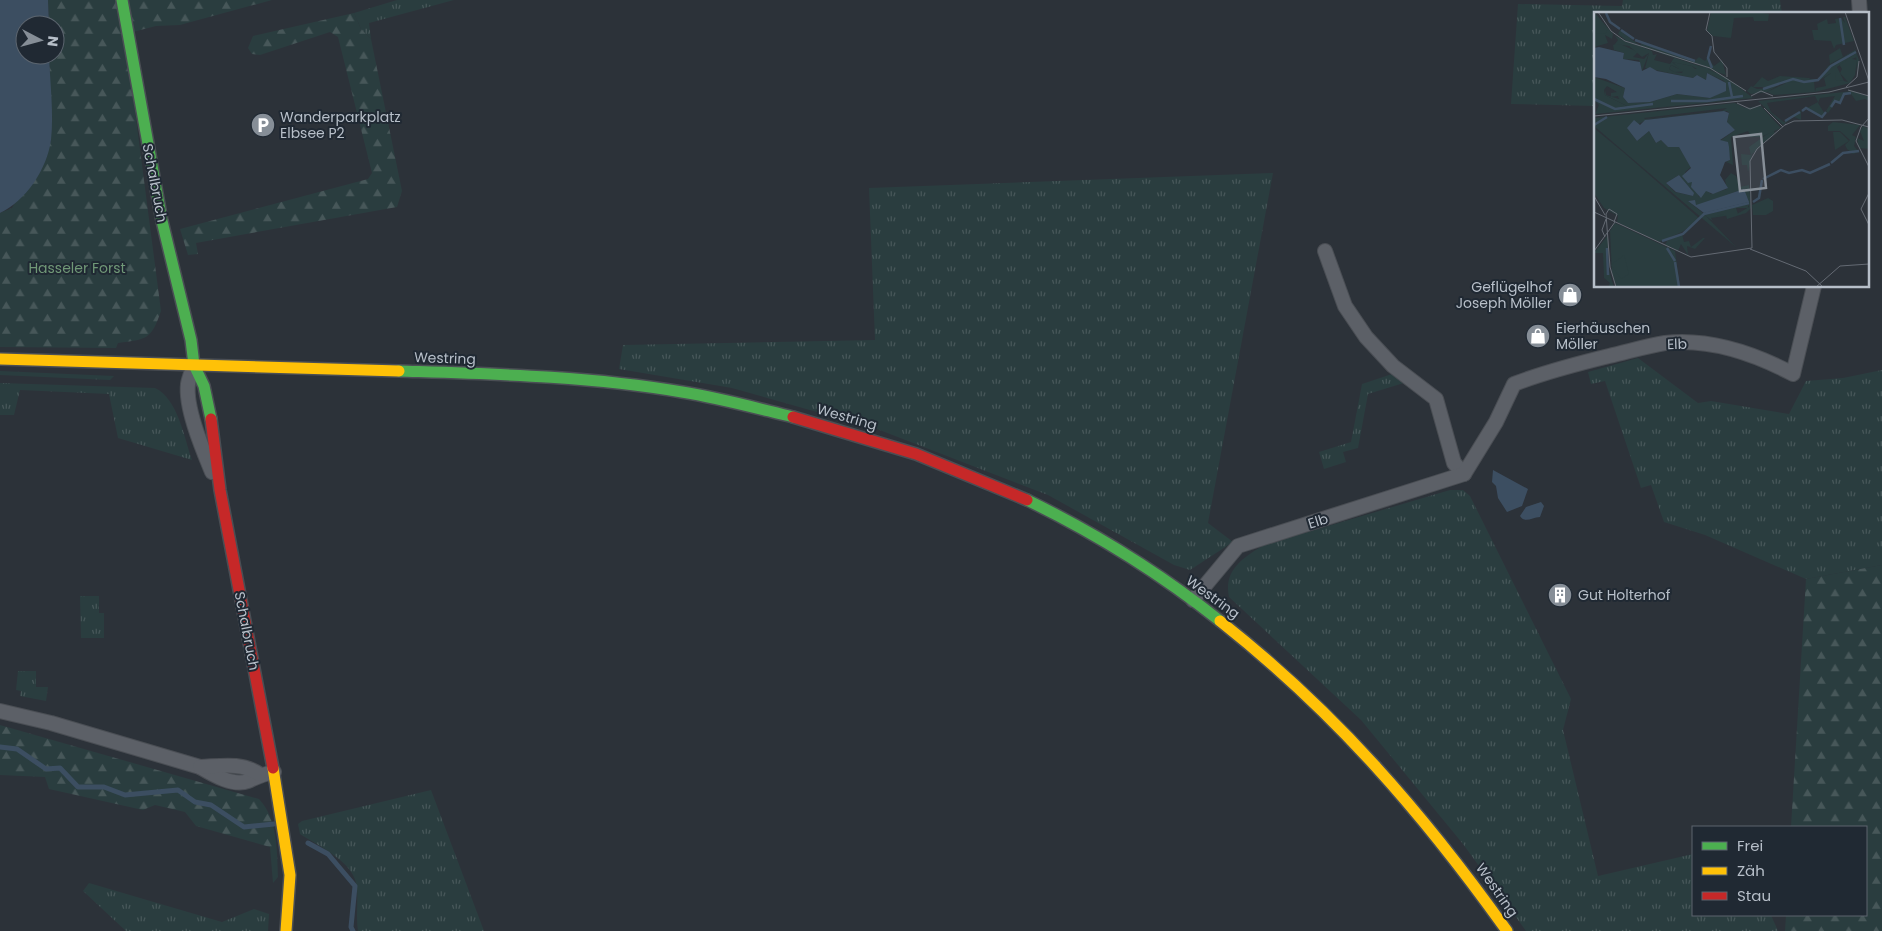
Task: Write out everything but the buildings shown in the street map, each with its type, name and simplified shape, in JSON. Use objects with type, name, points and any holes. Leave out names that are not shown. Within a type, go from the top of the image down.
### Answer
[{"type":"main road","name":"Schalbruch","points":[[122,0],[162,221],[191,340],[194,365]]},
{"type":"main road","name":"Westring","points":[[0,359],[562,378],[683,392],[771,412],[912,453],[1004,490],[1075,524],[1135,560],[1193,600],[1260,652],[1322,708],[1372,760],[1471,878],[1507,931]]},
{"type":"main road","name":"Schalbruch","points":[[220,490],[282,815],[290,875],[286,931]]},
{"type":"street","points":[[1325,251],[1344,306],[1366,337],[1393,366],[1436,399],[1454,463],[1464,474]]},
{"type":"street","name":"Elb","points":[[1193,600],[1238,546],[1464,474],[1496,422],[1514,384],[1553,369],[1665,343],[1694,343],[1722,347],[1766,360],[1793,374],[1814,288]]},
{"type":"street","name":"Schalbruch","points":[[194,365],[188,385],[190,407],[203,451],[220,490]]},
{"type":"street","points":[[0,711],[51,723],[200,767],[217,777],[234,781],[246,782],[259,774],[274,772]]},
{"type":"green space","name":"Hasseler Forst","points":[[48,0],[272,0],[180,25],[156,26],[125,34],[161,311],[151,333],[142,339],[118,343],[116,348],[0,347],[0,213],[12,208],[51,141],[49,65],[65,65],[65,15],[49,15]]},
{"type":"green space","points":[[397,0],[454,0],[369,23],[371,39],[361,29],[354,13]]},
{"type":"green space","points":[[1623,0],[1780,0],[1782,12],[1594,12],[1594,106],[1511,104],[1518,4],[1622,6]]},
{"type":"green space","points":[[354,13],[361,29],[371,39],[402,191],[397,207],[196,243],[198,254],[188,255],[180,229],[368,179],[372,173],[338,37],[330,32],[260,55],[252,54],[248,48],[253,36]]},
{"type":"green space","points":[[1273,173],[1208,523],[1233,542],[1190,570],[1174,565],[1048,495],[877,429],[732,388],[619,369],[623,345],[875,340],[869,188]]},
{"type":"green space","points":[[1638,358],[1698,403],[1711,401],[1789,414],[1806,381],[1843,378],[1882,370],[1882,565],[1806,579],[1705,535],[1664,522],[1651,485],[1641,488],[1605,381],[1591,384],[1588,372]]},
{"type":"green space","points":[[0,371],[114,376],[110,380],[0,375]]},
{"type":"green space","points":[[1395,373],[1407,382],[1368,394],[1358,448],[1343,452],[1346,462],[1324,469],[1319,452],[1351,442],[1362,384]]},
{"type":"green space","points":[[0,383],[155,388],[163,393],[175,410],[192,460],[118,438],[109,394],[20,390],[14,415],[0,415]]},
{"type":"green space","points":[[1450,490],[1463,490],[1470,496],[1571,699],[1563,730],[1598,876],[1692,854],[1692,916],[1771,916],[1778,931],[1526,931],[1463,844],[1361,720],[1229,597],[1229,579],[1232,572],[1249,554],[1264,545]]},
{"type":"green space","points":[[1882,565],[1882,931],[1785,931],[1786,916],[1867,916],[1867,826],[1791,826],[1806,579]]},
{"type":"green space","points":[[80,596],[99,596],[99,613],[104,613],[104,638],[81,638]]},
{"type":"green space","points":[[18,671],[36,671],[36,687],[48,687],[46,701],[20,696],[21,691],[16,690]]},
{"type":"green space","points":[[0,725],[259,799],[270,816],[273,826],[277,846],[278,877],[273,883],[270,847],[196,826],[185,812],[155,805],[143,810],[49,789],[45,777],[0,775]]},
{"type":"green space","points":[[431,790],[484,931],[358,931],[357,888],[350,870],[335,856],[300,834],[298,824],[302,821]]},
{"type":"green space","points":[[89,883],[222,922],[254,909],[269,914],[268,931],[126,931],[83,891]]},
{"type":"water","points":[[0,0],[48,0],[49,15],[15,15],[15,65],[50,65],[52,120],[49,151],[40,173],[27,192],[9,208],[0,213]]},
{"type":"water","points":[[1493,470],[1528,489],[1522,506],[1507,512],[1498,498],[1496,486],[1492,482]]},
{"type":"water","points":[[1541,502],[1544,506],[1540,517],[1524,520],[1520,516],[1526,507]]},
{"type":"waterway","points":[[0,747],[17,749],[46,769],[60,768],[78,787],[104,787],[125,795],[178,790],[195,802],[211,805],[244,827],[274,824]]},
{"type":"waterway","points":[[308,843],[328,854],[355,886],[351,927],[353,931]]},
{"type":"traffic: fast","points":[[122,0],[162,221],[191,340],[194,365],[204,386],[211,419]]},
{"type":"traffic: fast","points":[[399,371],[470,373],[612,382],[696,394],[793,417]]},
{"type":"traffic: fast","points":[[1027,500],[1078,526],[1127,555],[1175,587],[1220,621]]},
{"type":"traffic: slow","points":[[0,359],[399,371]]},
{"type":"traffic: slow","points":[[1220,621],[1301,691],[1375,766],[1442,845],[1507,931]]},
{"type":"traffic: slow","points":[[273,768],[290,875],[286,931]]},
{"type":"traffic: jam","points":[[793,417],[916,454],[1027,500]]},
{"type":"traffic: jam","points":[[211,419],[220,490],[273,768]]},
{"type":"place","name":"Wanderparkplatz Elbsee P2","points":[[263,125]]},
{"type":"place","name":"Geflügelhof Joseph Möller","points":[[1570,295]]},
{"type":"place","name":"Eierhäuschen Möller","points":[[1538,336]]},
{"type":"place","name":"Gut Holterhof","points":[[1560,595]]}]
